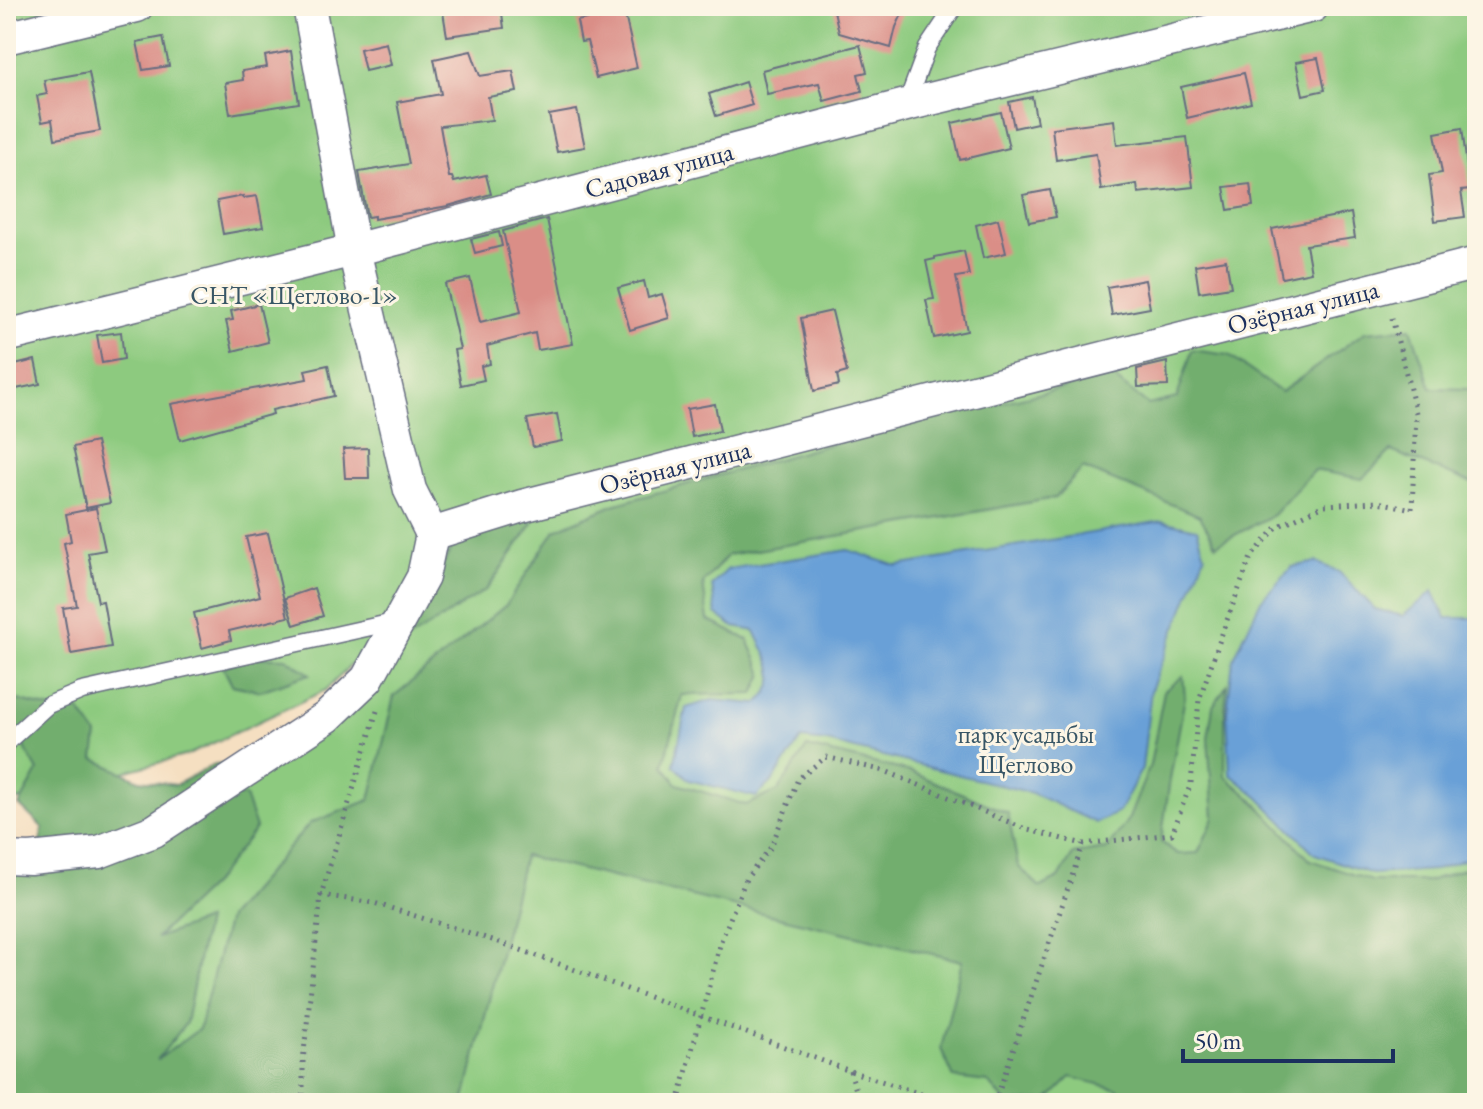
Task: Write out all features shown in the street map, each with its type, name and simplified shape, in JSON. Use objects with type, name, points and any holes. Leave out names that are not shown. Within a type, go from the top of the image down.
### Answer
[{"type":"street","points":[[6,38],[137,6]]},
{"type":"street","points":[[6,858],[30,859],[99,852],[154,831],[327,717],[367,679],[423,577],[432,534],[410,490],[354,250],[309,6]]},
{"type":"street","name":"Садовая улица","points":[[6,336],[354,250],[906,105],[1313,6]]},
{"type":"street","name":"Озёрная улица","points":[[432,534],[522,506],[1477,263]]},
{"type":"lane","points":[[906,105],[927,48],[955,6]]},
{"type":"lane","points":[[6,743],[48,705],[82,691],[398,621]]},
{"type":"path","points":[[678,1103],[721,941],[746,879],[771,847],[798,779],[826,757],[885,771],[1028,830],[1083,844],[1172,834],[1191,783],[1199,700],[1251,557],[1277,527],[1324,505],[1378,502],[1412,509],[1416,413],[1384,286]]},
{"type":"path","points":[[303,1103],[303,1061],[321,895],[381,698]]},
{"type":"path","points":[[995,1103],[1083,844]]},
{"type":"path","points":[[321,895],[374,903],[502,943],[850,1071],[949,1103]]},
{"type":"path","points":[[850,1071],[860,1103]]},
{"type":"green space","points":[[6,6],[1477,6],[1477,1103],[6,1103],[34,869],[374,685],[453,537],[377,639],[326,690],[188,755],[6,803]]},
{"type":"green space","points":[[1411,328],[1431,388],[1469,389],[1477,381],[1477,485],[1391,451],[1362,479],[1314,470],[1273,515],[1216,545],[1200,516],[1083,468],[1055,498],[728,555],[703,583],[708,620],[748,640],[763,674],[754,694],[682,695],[664,765],[677,784],[746,805],[778,791],[807,747],[911,772],[1008,813],[1018,866],[1040,887],[1059,878],[1073,854],[1107,849],[1129,818],[1150,765],[1164,691],[1183,676],[1185,697],[1161,842],[1178,854],[1198,853],[1214,818],[1208,738],[1213,706],[1227,685],[1225,776],[1255,802],[1310,860],[1372,881],[1429,881],[1477,864],[1477,1103],[1125,1103],[1118,1089],[1071,1077],[1048,1100],[1007,1103],[988,1082],[954,1078],[941,1049],[962,961],[524,856],[464,1103],[6,1103],[6,866],[63,863],[206,796],[245,796],[256,828],[215,881],[156,938],[206,920],[186,1023],[157,1060],[199,1029],[228,918],[310,823],[370,800],[394,696],[506,605],[555,530],[613,505],[838,442],[1112,376],[1148,405],[1177,398],[1192,350],[1228,355],[1281,392],[1365,332]]},
{"type":"green space","points":[[523,512],[533,523],[487,589],[406,641],[458,534]]},
{"type":"green space","points":[[250,657],[286,658],[310,674],[260,691],[232,685],[223,667]]},
{"type":"green space","points":[[18,700],[51,709],[79,710],[97,735],[94,759],[139,780],[176,785],[215,764],[236,763],[159,820],[37,854],[43,828],[19,805],[38,771],[6,721],[6,709]]},
{"type":"water","points":[[1162,521],[1197,529],[1205,555],[1151,690],[1142,768],[1119,812],[1096,823],[1032,793],[827,742],[801,739],[772,782],[756,797],[689,780],[674,765],[686,708],[712,700],[757,704],[771,686],[772,669],[755,631],[734,627],[716,614],[712,585],[728,569],[848,550],[897,566]]},
{"type":"water","points":[[1316,562],[1339,572],[1375,609],[1403,616],[1433,591],[1446,618],[1477,618],[1477,855],[1434,870],[1372,874],[1315,854],[1230,774],[1227,712],[1233,660],[1261,600],[1292,567]]},
{"type":"building","points":[[442,6],[501,6],[504,28],[447,36]]},
{"type":"building","points":[[833,6],[906,6],[891,48],[839,33]]},
{"type":"building","points":[[625,15],[637,68],[596,78],[587,41],[581,42],[577,21]]},
{"type":"building","points":[[163,37],[169,66],[143,70],[137,42]]},
{"type":"building","points":[[386,43],[391,65],[365,71],[360,49]]},
{"type":"building","points":[[860,45],[867,72],[858,74],[862,91],[824,101],[819,83],[767,94],[762,70]]},
{"type":"building","points":[[291,51],[299,103],[230,114],[225,83],[243,80],[242,71],[267,67],[265,56]]},
{"type":"building","points":[[471,51],[480,76],[513,71],[517,92],[488,97],[492,120],[440,126],[449,177],[454,182],[486,175],[491,194],[448,206],[374,219],[374,216],[367,217],[359,172],[409,164],[397,102],[441,94],[434,59]]},
{"type":"building","points":[[1318,58],[1325,90],[1303,95],[1296,62]]},
{"type":"building","points":[[89,72],[100,131],[55,139],[52,120],[42,122],[37,96],[47,94],[44,80]]},
{"type":"building","points":[[1244,73],[1251,103],[1187,118],[1181,87]]},
{"type":"building","points":[[745,82],[752,105],[716,116],[709,94]]},
{"type":"building","points":[[1032,97],[1037,123],[1014,128],[1009,102]]},
{"type":"building","points":[[577,110],[585,147],[557,152],[549,115]]},
{"type":"building","points":[[1001,112],[1009,148],[960,160],[952,123]]},
{"type":"building","points":[[1114,120],[1117,145],[1187,137],[1193,187],[1138,193],[1137,184],[1101,190],[1096,154],[1056,160],[1052,128]]},
{"type":"building","points":[[1462,128],[1470,190],[1461,191],[1465,217],[1435,221],[1429,175],[1442,173],[1435,133]]},
{"type":"building","points":[[1250,184],[1253,206],[1228,210],[1224,187]]},
{"type":"building","points":[[1050,190],[1056,217],[1029,222],[1023,195]]},
{"type":"building","points":[[257,196],[263,227],[223,234],[217,201]]},
{"type":"building","points":[[1351,213],[1355,238],[1306,245],[1311,272],[1282,278],[1272,229]]},
{"type":"building","points":[[547,219],[573,344],[538,350],[535,333],[487,346],[490,364],[481,366],[484,380],[461,385],[454,350],[460,349],[445,284],[470,278],[480,322],[521,312],[503,231]]},
{"type":"building","points":[[998,219],[1006,253],[983,258],[976,225]]},
{"type":"building","points":[[499,232],[502,246],[475,253],[471,239]]},
{"type":"building","points":[[964,251],[969,275],[956,277],[967,331],[934,338],[926,300],[934,299],[926,261]]},
{"type":"building","points":[[1226,260],[1231,287],[1199,292],[1195,265]]},
{"type":"building","points":[[1145,280],[1150,308],[1112,315],[1107,287]]},
{"type":"building","points":[[644,281],[648,298],[662,294],[669,318],[630,330],[618,288]]},
{"type":"building","points":[[259,304],[268,342],[233,351],[226,321],[233,320],[231,311]]},
{"type":"building","points":[[832,311],[847,372],[837,375],[839,385],[814,391],[801,318]]},
{"type":"building","points":[[121,332],[124,359],[102,363],[97,335]]},
{"type":"building","points":[[35,360],[40,384],[16,389],[11,366]]},
{"type":"building","points":[[1167,362],[1168,386],[1138,387],[1137,369]]},
{"type":"building","points":[[328,365],[334,396],[272,410],[273,414],[180,440],[171,404],[307,379],[305,370]]},
{"type":"building","points":[[715,404],[720,431],[692,437],[687,409]]},
{"type":"building","points":[[557,414],[562,441],[533,447],[527,419]]},
{"type":"building","points":[[96,442],[110,503],[86,508],[73,447]]},
{"type":"building","points":[[368,448],[369,478],[345,478],[343,449]]},
{"type":"building","points":[[96,508],[105,550],[88,553],[98,602],[103,601],[111,647],[71,654],[63,608],[77,606],[64,543],[71,541],[66,514]]},
{"type":"building","points":[[268,533],[288,617],[229,631],[231,640],[202,648],[194,613],[260,596],[246,537]]},
{"type":"building","points":[[314,588],[323,616],[294,625],[285,598]]},
{"type":"park label","name":"СНТ «Щеглово-1»","points":[[294,295]]},
{"type":"park label","name":"парк усадьбы Щеглово","points":[[1026,749]]}]
